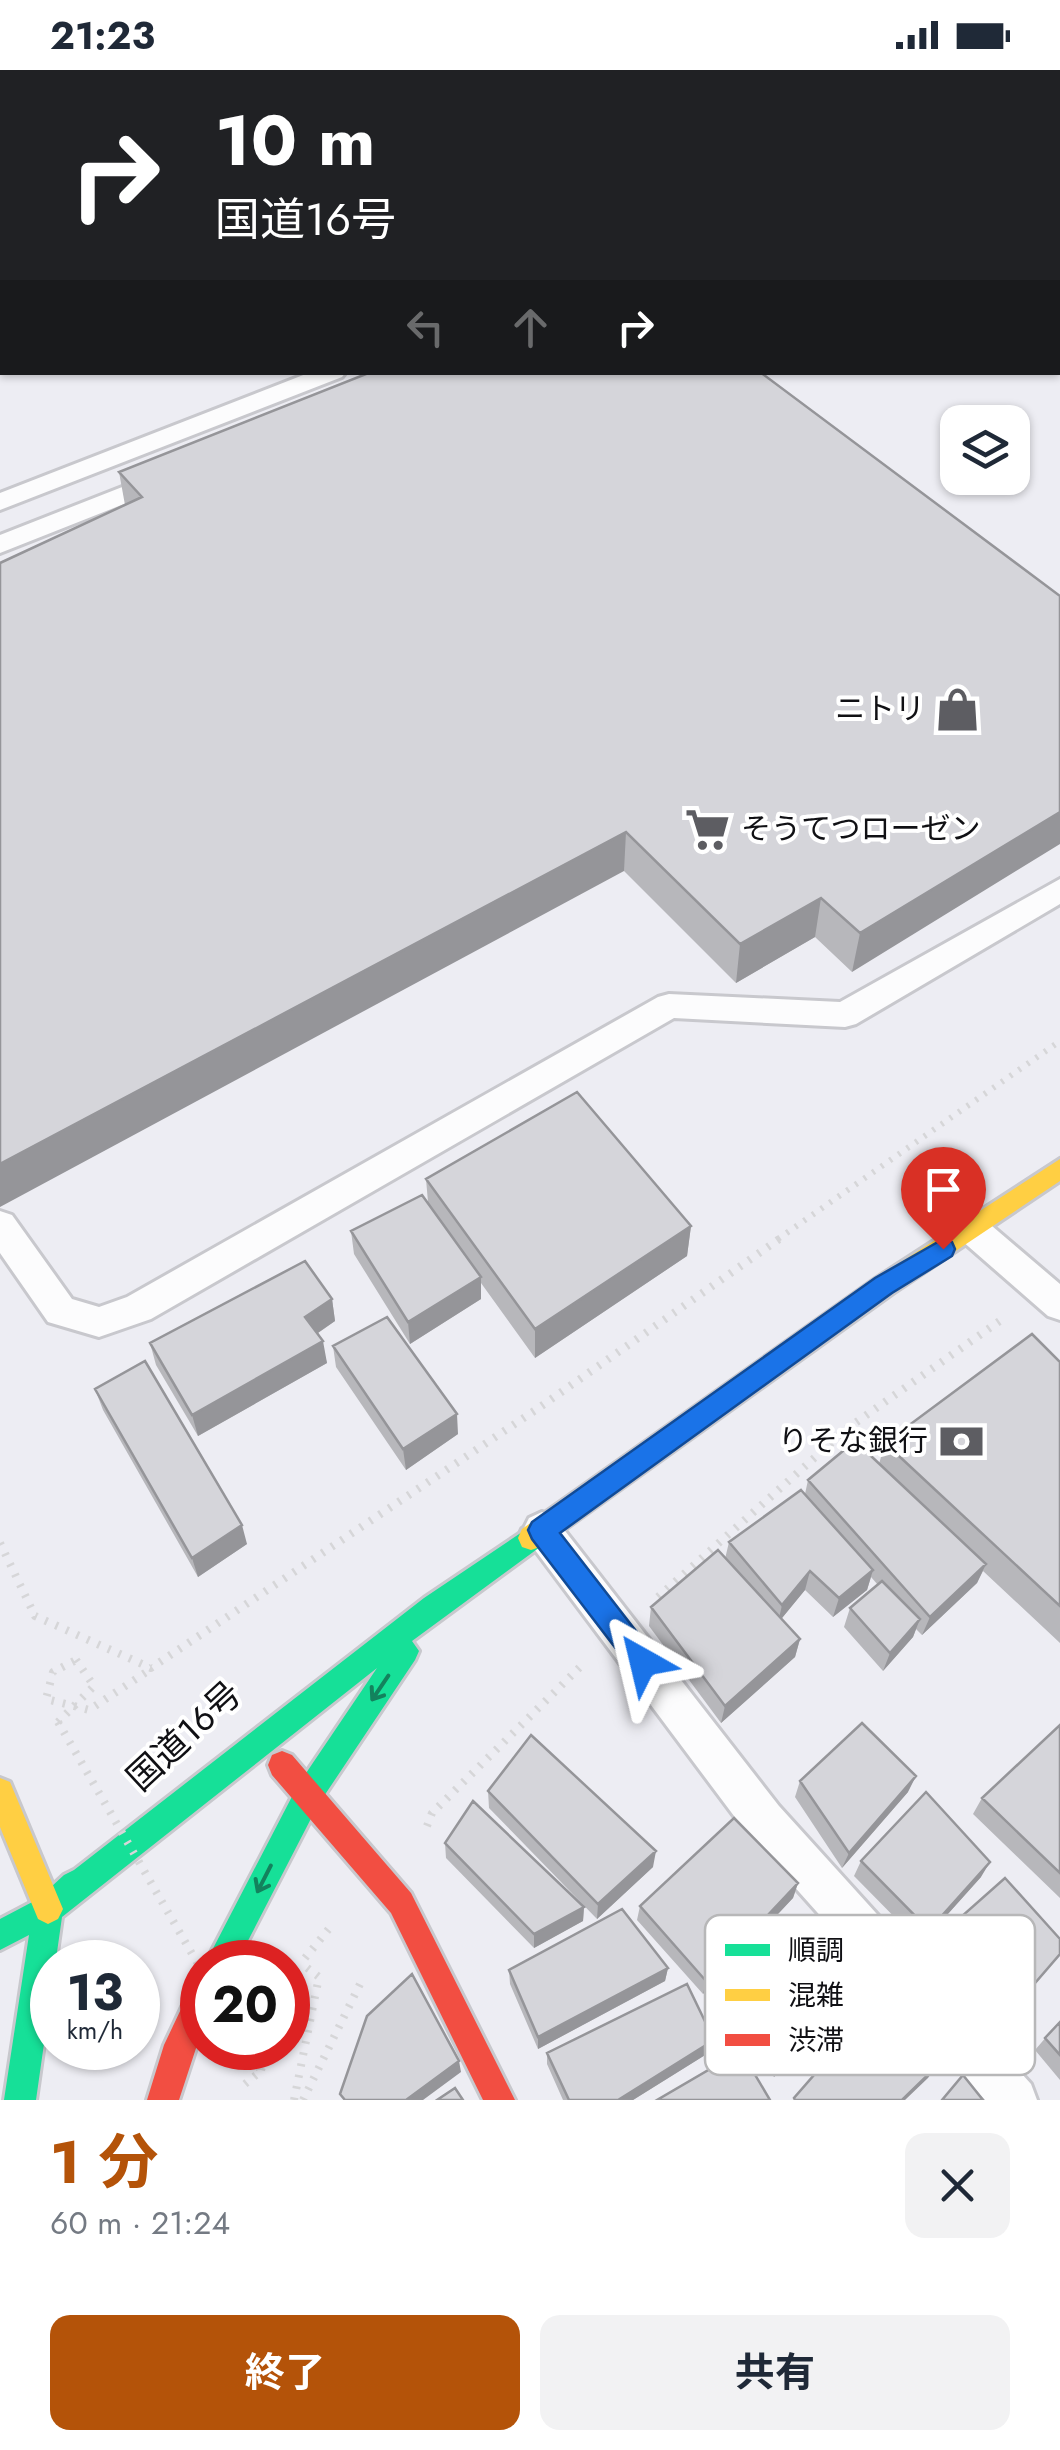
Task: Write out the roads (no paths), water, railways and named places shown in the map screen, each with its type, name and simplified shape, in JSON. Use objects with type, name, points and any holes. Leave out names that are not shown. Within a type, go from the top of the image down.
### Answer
[{"type":"main road","name":"国道16号","points":[[48,1909],[434,1607],[884,1286],[1060,1170]]},
{"type":"main road","name":"国道16号","points":[[273,1702],[434,1607]]},
{"type":"main road","name":"国道16号","points":[[232,1940],[308,1795],[434,1607]]},
{"type":"main road","points":[[240,1722],[401,1903],[499,2100]]},
{"type":"main road","name":"国道16号","points":[[48,1909],[215,1748]]},
{"type":"main road","points":[[0,1792],[48,1909],[20,2100]]},
{"type":"main road","points":[[0,1936],[48,1909]]},
{"type":"main road","points":[[164,2100],[180,2041]]},
{"type":"lane","points":[[0,502],[326,375]]},
{"type":"lane","points":[[0,545],[185,470]]},
{"type":"lane","points":[[0,1225],[60,1311],[100,1322],[140,1308],[670,1006],[845,1015],[1060,890]]},
{"type":"lane","points":[[973,1230],[1052,1298]]},
{"type":"lane","points":[[542,1530],[764,1821],[849,1915]]},
{"type":"lane","points":[[993,2075],[1015,2100]]},
{"type":"place","name":"ニトリ","points":[[958,709]]},
{"type":"place","name":"そうてつローゼン","points":[[708,829]]},
{"type":"place","name":"りそな銀行","points":[[961,1441]]}]
